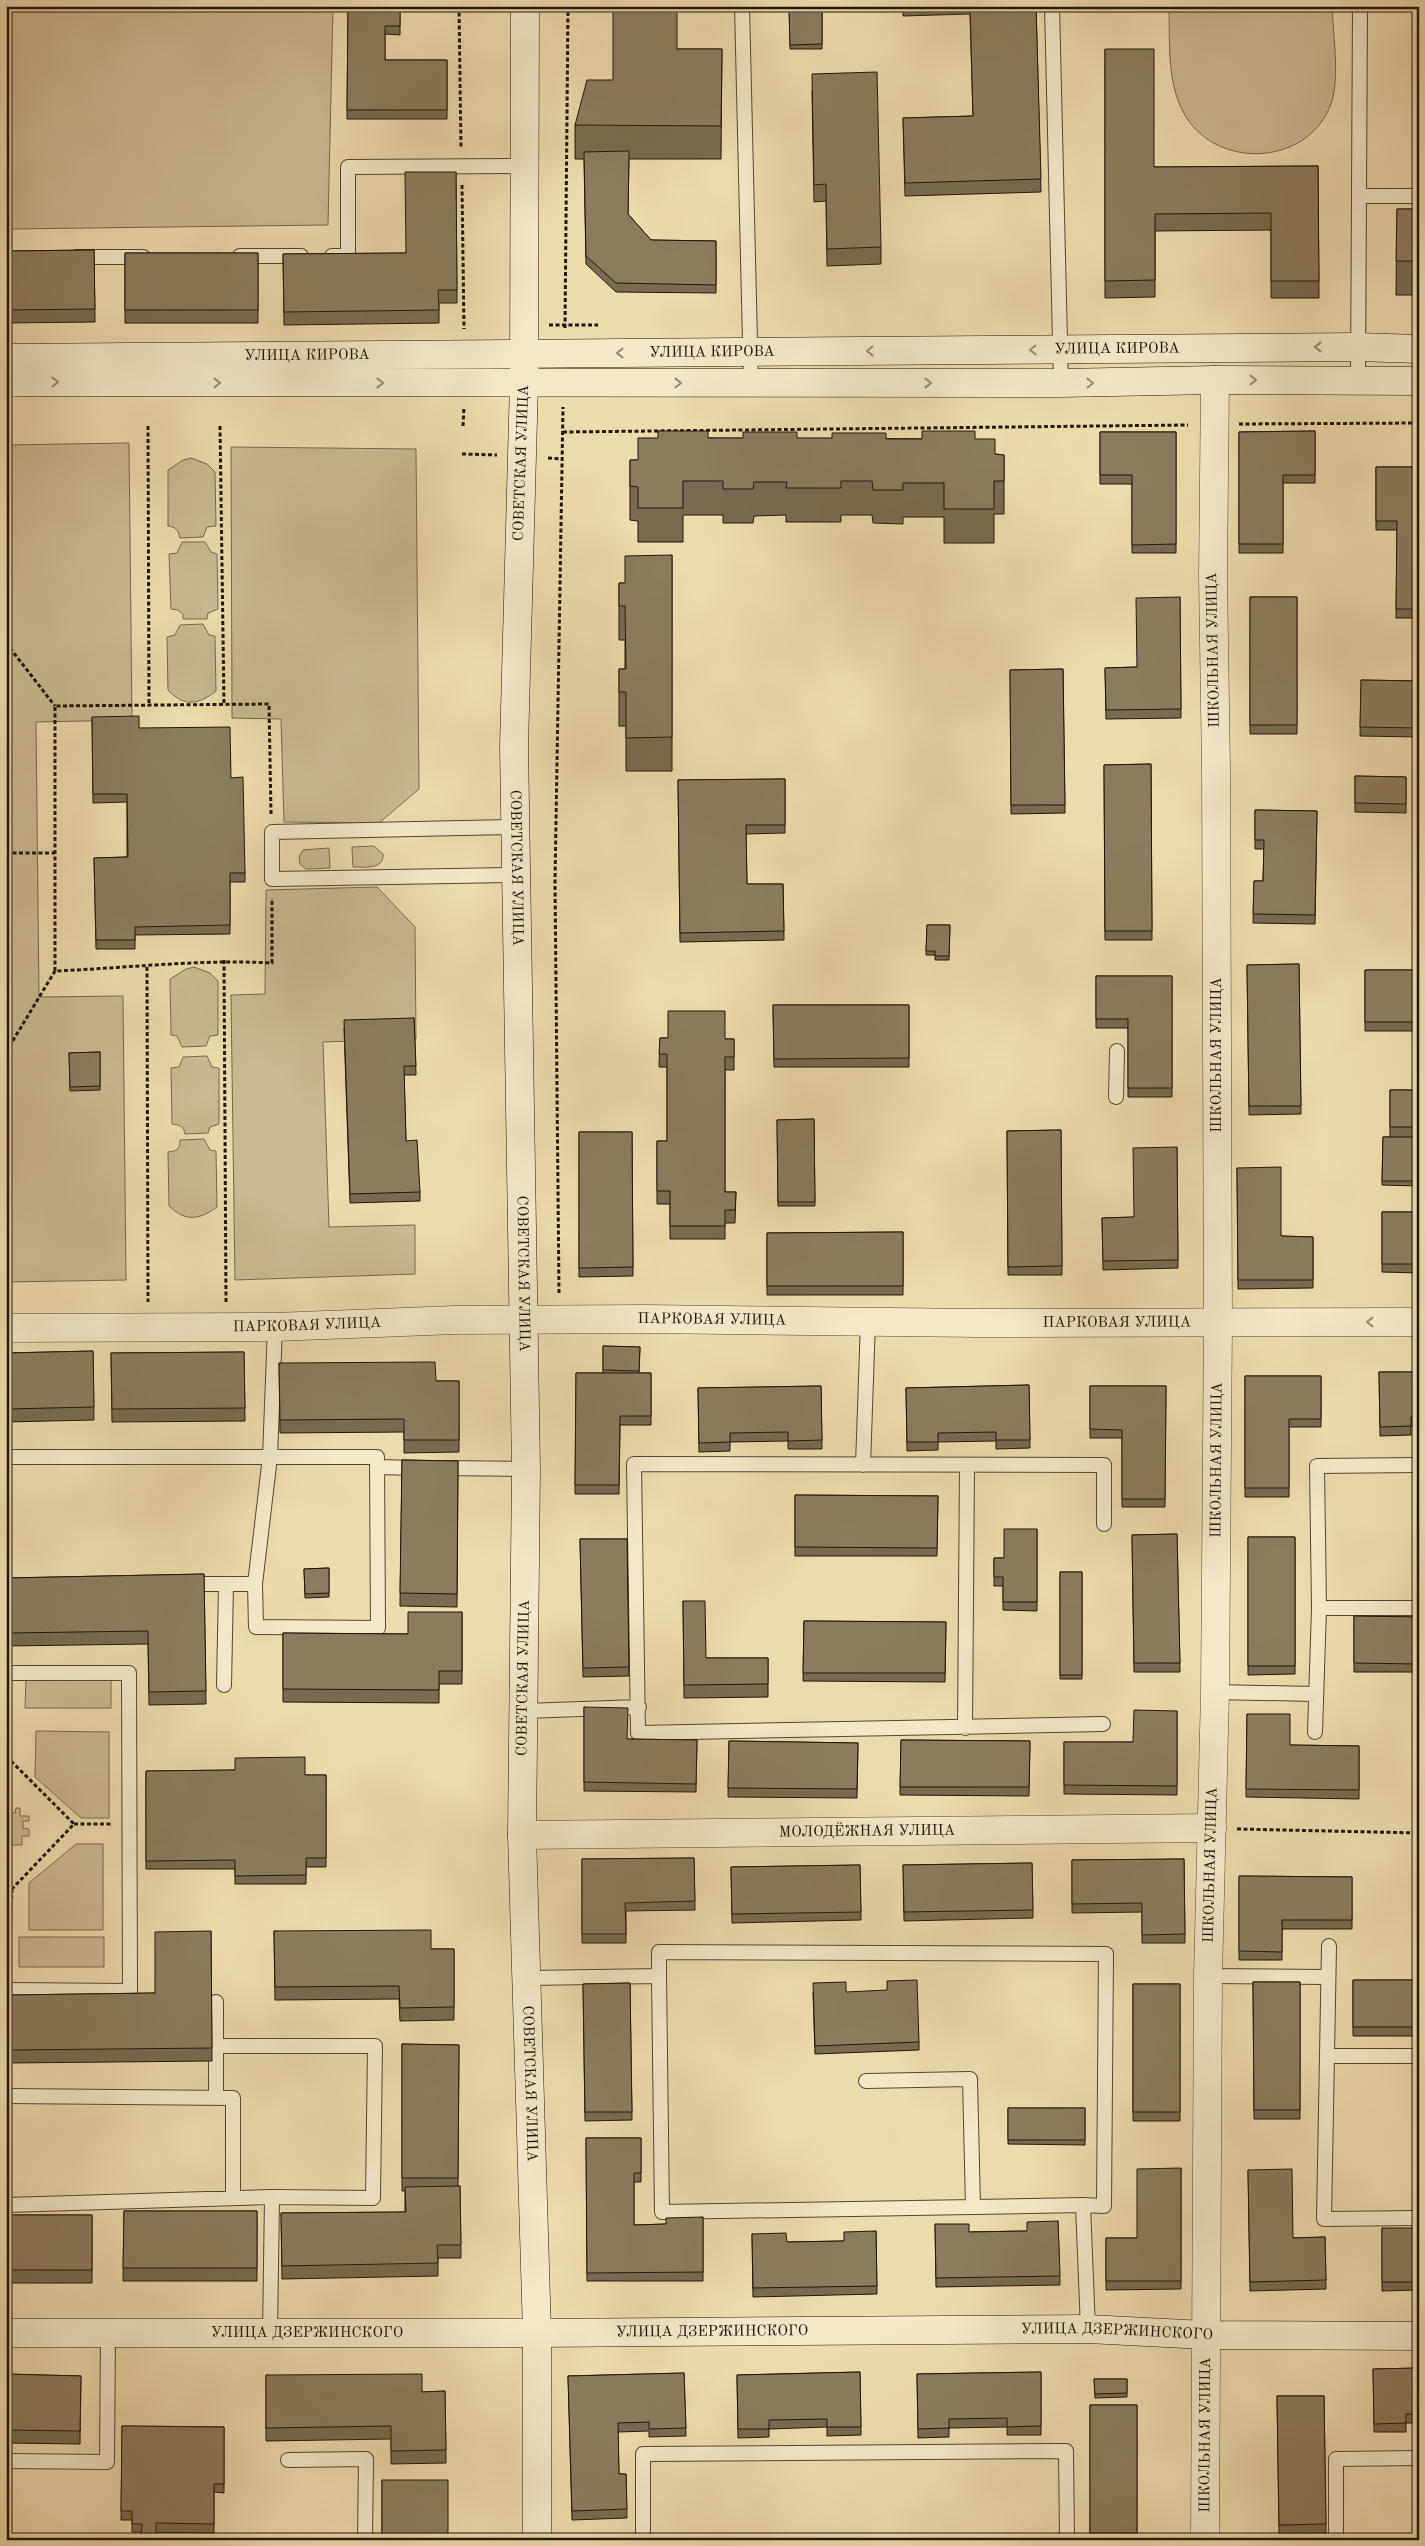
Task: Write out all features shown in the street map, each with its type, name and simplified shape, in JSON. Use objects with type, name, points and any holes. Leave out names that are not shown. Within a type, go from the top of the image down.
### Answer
[{"type":"street","name":"СОВЕТСКАЯ УЛИЦА","points":[[525,6],[524,383],[514,746],[525,1320],[526,1469],[522,1835],[528,1978],[537,2333],[537,2540]]},
{"type":"street","name":"УЛИЦА КИРОВА","points":[[6,358],[1358,346],[1419,349]]},
{"type":"street","name":"УЛИЦА КИРОВА","points":[[6,382],[751,384],[1061,383],[1358,379],[1419,381]]},
{"type":"street","name":"ШКОЛЬНАЯ УЛИЦА","points":[[1205,2540],[1208,1976],[1215,1692],[1218,1323],[1216,768],[1213,577],[1215,380]]},
{"type":"street","name":"ПАРКОВАЯ УЛИЦА","points":[[6,1328],[275,1327],[525,1320],[1419,1322]]},
{"type":"street","name":"МОЛОДЁЖНАЯ УЛИЦА","points":[[522,1835],[1212,1828]]},
{"type":"street","name":"УЛИЦА ДЗЕРЖИНСКОГО","points":[[6,2333],[108,2335],[1088,2329],[1205,2335],[1419,2336]]},
{"type":"lane","points":[[742,6],[751,384]]},
{"type":"lane","points":[[1052,6],[1061,383]]},
{"type":"lane","points":[[1358,379],[1360,6]]},
{"type":"lane","points":[[221,256],[348,256],[348,167],[525,166]]},
{"type":"lane","points":[[1360,196],[1419,196]]},
{"type":"lane","points":[[65,257],[153,257]]},
{"type":"lane","points":[[516,828],[272,832],[272,879],[516,875]]},
{"type":"lane","points":[[1116,1097],[1117,1051]]},
{"type":"lane","points":[[863,1465],[868,1322]]},
{"type":"lane","points":[[6,1457],[270,1458],[376,1457],[378,1628],[256,1627],[255,1584],[270,1458],[275,1327]]},
{"type":"lane","points":[[1103,1724],[638,1733],[634,1464],[1104,1466],[1104,1524]]},
{"type":"lane","points":[[965,1728],[967,1465]]},
{"type":"lane","points":[[1315,1732],[1319,1608],[1317,1466],[1419,1465]]},
{"type":"lane","points":[[377,1467],[526,1469]]},
{"type":"lane","points":[[176,1584],[255,1584]]},
{"type":"lane","points":[[224,1685],[226,1585]]},
{"type":"lane","points":[[1319,1608],[1419,1608]]},
{"type":"lane","points":[[7,1673],[129,1673],[130,1991],[7,1990]]},
{"type":"lane","points":[[1215,1692],[1316,1694]]},
{"type":"lane","points":[[524,1711],[639,1707]]},
{"type":"lane","points":[[1329,1946],[1324,2218],[1419,2218]]},
{"type":"lane","points":[[659,1952],[1106,1954],[1104,2206],[1083,2205],[662,2212],[659,1952]]},
{"type":"lane","points":[[528,1978],[659,1976]]},
{"type":"lane","points":[[1208,1976],[1328,1977]]},
{"type":"lane","points":[[216,2002],[216,2098]]},
{"type":"lane","points":[[6,2204],[272,2197],[373,2198],[375,2046],[216,2046]]},
{"type":"lane","points":[[1327,2056],[1419,2056]]},
{"type":"lane","points":[[866,2081],[970,2079],[973,2207]]},
{"type":"lane","points":[[6,2096],[233,2098],[233,2198]]},
{"type":"lane","points":[[270,2334],[272,2197]]},
{"type":"lane","points":[[1083,2205],[1088,2329]]},
{"type":"lane","points":[[6,2461],[107,2462],[108,2335]]},
{"type":"lane","points":[[643,2540],[643,2454],[1066,2451],[1067,2540]]},
{"type":"lane","points":[[1336,2540],[1336,2459],[1419,2458]]},
{"type":"lane","points":[[288,2460],[366,2459],[365,2540]]},
{"type":"path","points":[[400,9],[450,6]]},
{"type":"path","points":[[565,354],[568,6]]},
{"type":"path","points":[[559,1320],[555,882],[564,383]]},
{"type":"path","points":[[563,432],[1419,423]]},
{"type":"path","points":[[148,426],[149,705]]},
{"type":"path","points":[[220,426],[224,704]]},
{"type":"path","points":[[6,642],[55,706],[55,971],[6,1052]]},
{"type":"path","points":[[55,706],[269,704],[272,832]]},
{"type":"path","points":[[6,853],[55,853]]},
{"type":"path","points":[[55,971],[147,967],[224,960],[272,963],[272,879]]},
{"type":"path","points":[[224,960],[226,1327]]},
{"type":"path","points":[[147,967],[148,1327]]},
{"type":"path","points":[[7,1673],[8,1760],[74,1824],[129,1824]]},
{"type":"path","points":[[7,1990],[12,1889],[74,1824]]},
{"type":"path","points":[[1212,1828],[1419,1833]]},
{"type":"path","points":[[6,1884],[12,1889]]},
{"type":"shaded area","points":[[9,6],[333,6],[328,225],[9,229]]},
{"type":"shaded area","points":[[1169,6],[1332,6],[1336,64],[1335,87],[1324,119],[1309,135],[1290,147],[1268,153],[1246,153],[1224,148],[1204,137],[1188,120],[1176,94],[1171,65]]},
{"type":"shaded area","points":[[129,443],[132,720],[36,722],[39,997],[123,996],[126,1280],[6,1282],[6,445]]},
{"type":"shaded area","points":[[231,447],[416,449],[419,789],[379,823],[284,822],[281,719],[232,718]]},
{"type":"shaded area","points":[[191,458],[207,464],[215,472],[216,526],[207,527],[203,537],[180,538],[176,529],[168,526],[168,470],[183,460]]},
{"type":"shaded area","points":[[182,542],[205,542],[211,552],[217,554],[218,609],[208,613],[207,619],[183,619],[183,614],[178,610],[171,609],[169,554],[177,553]]},
{"type":"shaded area","points":[[203,624],[209,635],[215,636],[216,691],[197,701],[185,701],[168,690],[167,637],[175,635],[180,625]]},
{"type":"shaded area","points":[[374,846],[383,854],[380,863],[368,867],[353,867],[352,847]]},
{"type":"shaded area","points":[[329,848],[330,868],[306,869],[300,864],[299,857],[303,850]]},
{"type":"shaded area","points":[[377,887],[415,927],[416,1039],[323,1042],[329,1227],[415,1225],[415,1274],[235,1280],[231,995],[265,994],[266,890]]},
{"type":"shaded area","points":[[194,967],[210,973],[218,981],[218,1035],[210,1036],[206,1046],[182,1047],[177,1036],[171,1035],[170,979],[186,969]]},
{"type":"shaded area","points":[[207,1056],[212,1067],[219,1068],[219,1124],[210,1127],[208,1133],[185,1134],[181,1126],[172,1124],[171,1068],[179,1067],[183,1057]]},
{"type":"shaded area","points":[[204,1139],[210,1150],[216,1151],[217,1207],[198,1217],[187,1217],[169,1206],[168,1152],[177,1149],[180,1140]]},
{"type":"shaded area","points":[[26,1679],[111,1679],[111,1708],[25,1708]]},
{"type":"shaded area","points":[[36,1731],[109,1732],[109,1818],[81,1818],[35,1777]]},
{"type":"shaded area","points":[[16,1808],[20,1808],[20,1816],[29,1816],[29,1821],[23,1821],[23,1828],[29,1829],[29,1836],[22,1836],[22,1845],[12,1845],[12,1839],[6,1838],[6,1812],[15,1813]]},
{"type":"shaded area","points":[[76,1844],[103,1844],[103,1930],[29,1930],[29,1883]]},
{"type":"shaded area","points":[[19,1937],[104,1937],[104,1967],[19,1967]]},
{"type":"building","points":[[348,6],[400,6],[400,26],[385,26],[385,60],[447,60],[447,110],[347,110]]},
{"type":"building","points":[[613,6],[677,6],[677,49],[722,49],[721,126],[575,125],[587,80],[613,80]]},
{"type":"building","points":[[789,6],[822,6],[822,44],[790,45]]},
{"type":"building","points":[[970,6],[1036,6],[1041,179],[905,183],[903,118],[973,116]]},
{"type":"building","points":[[1105,49],[1154,49],[1154,167],[1318,166],[1319,281],[1271,281],[1271,213],[1155,214],[1155,280],[1105,281]]},
{"type":"building","points":[[877,72],[881,247],[827,249],[826,184],[814,185],[812,74]]},
{"type":"building","points":[[629,151],[628,214],[651,240],[716,241],[716,285],[616,283],[586,256],[584,152]]},
{"type":"building","points":[[405,172],[456,172],[457,290],[438,290],[439,310],[284,312],[283,254],[406,253]]},
{"type":"building","points":[[1397,209],[1419,209],[1419,261],[1396,261]]},
{"type":"building","points":[[94,250],[95,309],[6,310],[6,251]]},
{"type":"building","points":[[125,253],[258,253],[258,310],[125,310]]},
{"type":"building","points":[[658,431],[708,431],[708,438],[743,438],[743,432],[797,432],[797,438],[832,438],[832,433],[886,433],[886,439],[922,439],[922,431],[975,431],[975,439],[995,439],[995,454],[1004,455],[1004,481],[994,481],[994,509],[944,509],[944,483],[903,483],[903,490],[873,490],[872,481],[841,481],[841,488],[786,488],[787,482],[754,482],[753,489],[723,489],[723,481],[683,481],[683,508],[638,508],[638,487],[630,486],[630,460],[638,460],[638,438],[658,438]]},
{"type":"building","points":[[1315,431],[1315,475],[1283,475],[1283,544],[1239,544],[1239,432]]},
{"type":"building","points":[[1100,432],[1176,432],[1176,544],[1132,545],[1132,475],[1100,475]]},
{"type":"building","points":[[1376,467],[1419,467],[1419,609],[1396,609],[1397,521],[1376,521]]},
{"type":"building","points":[[672,555],[672,737],[626,738],[626,692],[619,692],[619,669],[626,669],[625,606],[619,606],[619,583],[625,583],[625,556]]},
{"type":"building","points":[[1180,597],[1181,709],[1106,710],[1105,668],[1137,667],[1136,598]]},
{"type":"building","points":[[1250,597],[1297,597],[1297,725],[1250,725]]},
{"type":"building","points":[[1063,669],[1065,805],[1011,805],[1010,670]]},
{"type":"building","points":[[1361,680],[1419,681],[1419,728],[1360,727]]},
{"type":"building","points":[[139,716],[139,728],[230,727],[231,778],[243,777],[245,873],[230,873],[230,925],[135,927],[135,940],[96,940],[94,858],[128,857],[127,794],[93,794],[92,717]]},
{"type":"building","points":[[1151,764],[1152,931],[1105,931],[1104,765]]},
{"type":"building","points":[[1355,776],[1406,777],[1406,804],[1355,803]]},
{"type":"building","points":[[785,779],[785,825],[746,825],[747,884],[783,884],[784,931],[680,933],[678,780]]},
{"type":"building","points":[[1255,810],[1317,811],[1315,915],[1253,914],[1254,881],[1263,881],[1264,840],[1255,840]]},
{"type":"building","points":[[927,925],[950,925],[949,956],[935,956],[935,951],[926,951]]},
{"type":"building","points":[[1299,964],[1301,1106],[1249,1106],[1247,965]]},
{"type":"building","points":[[1365,970],[1419,970],[1419,1022],[1365,1022]]},
{"type":"building","points":[[1096,976],[1172,976],[1172,1088],[1128,1088],[1128,1019],[1096,1019]]},
{"type":"building","points":[[773,1005],[909,1005],[909,1058],[774,1059]]},
{"type":"building","points":[[668,1011],[725,1011],[725,1039],[734,1039],[734,1057],[725,1057],[725,1192],[736,1192],[735,1210],[725,1210],[725,1226],[670,1226],[670,1191],[657,1191],[657,1141],[667,1141],[667,1054],[659,1054],[660,1038],[668,1038]]},
{"type":"building","points":[[414,1018],[416,1066],[404,1066],[406,1141],[417,1140],[420,1192],[350,1194],[344,1020]]},
{"type":"building","points":[[100,1052],[100,1086],[70,1087],[69,1053]]},
{"type":"building","points":[[1390,1090],[1419,1090],[1419,1127],[1390,1127]]},
{"type":"building","points":[[814,1119],[815,1202],[778,1202],[777,1120]]},
{"type":"building","points":[[1061,1130],[1062,1266],[1008,1267],[1007,1131]]},
{"type":"building","points":[[579,1132],[632,1132],[633,1267],[579,1268]]},
{"type":"building","points":[[1383,1137],[1419,1137],[1419,1181],[1382,1181]]},
{"type":"building","points":[[1177,1147],[1178,1260],[1103,1261],[1102,1218],[1134,1217],[1133,1148]]},
{"type":"building","points":[[1281,1167],[1281,1236],[1313,1237],[1313,1280],[1238,1280],[1237,1168]]},
{"type":"building","points":[[1382,1212],[1419,1212],[1419,1264],[1382,1264]]},
{"type":"building","points":[[903,1232],[903,1286],[767,1286],[767,1233]]},
{"type":"building","points":[[603,1346],[640,1347],[639,1371],[603,1370]]},
{"type":"building","points":[[93,1351],[94,1407],[6,1409],[6,1353]]},
{"type":"building","points":[[244,1352],[245,1408],[112,1409],[111,1353]]},
{"type":"building","points":[[435,1362],[436,1381],[459,1381],[459,1440],[404,1440],[404,1419],[280,1420],[279,1363]]},
{"type":"building","points":[[1379,1372],[1419,1372],[1419,1417],[1411,1417],[1411,1426],[1380,1427]]},
{"type":"building","points":[[576,1373],[651,1373],[651,1416],[620,1416],[619,1485],[575,1485]]},
{"type":"building","points":[[1245,1376],[1321,1376],[1321,1419],[1289,1419],[1289,1488],[1245,1488]]},
{"type":"building","points":[[1029,1385],[1030,1440],[996,1440],[996,1432],[938,1433],[938,1442],[907,1442],[906,1388]]},
{"type":"building","points":[[821,1386],[822,1440],[788,1441],[788,1432],[730,1433],[730,1442],[699,1443],[698,1388]]},
{"type":"building","points":[[1090,1386],[1166,1386],[1165,1499],[1122,1499],[1122,1430],[1090,1429]]},
{"type":"building","points":[[402,1460],[458,1461],[457,1594],[400,1593]]},
{"type":"building","points":[[795,1495],[938,1496],[937,1548],[795,1547]]},
{"type":"building","points":[[1004,1529],[1037,1529],[1037,1602],[1003,1602],[1003,1577],[994,1577],[994,1558],[1004,1558]]},
{"type":"building","points":[[1177,1534],[1180,1663],[1134,1663],[1132,1535]]},
{"type":"building","points":[[1248,1537],[1295,1537],[1295,1666],[1248,1666]]},
{"type":"building","points":[[580,1539],[627,1539],[629,1667],[583,1668]]},
{"type":"building","points":[[329,1568],[329,1593],[305,1594],[304,1569]]},
{"type":"building","points":[[1060,1572],[1082,1572],[1082,1675],[1060,1675]]},
{"type":"building","points":[[204,1574],[206,1691],[149,1692],[148,1631],[6,1633],[6,1578]]},
{"type":"building","points":[[683,1601],[705,1601],[706,1658],[768,1658],[768,1684],[684,1685]]},
{"type":"building","points":[[408,1612],[462,1612],[462,1671],[439,1671],[439,1690],[283,1689],[283,1633],[408,1634]]},
{"type":"building","points":[[1354,1616],[1419,1617],[1419,1664],[1354,1663]]},
{"type":"building","points":[[804,1621],[946,1622],[945,1673],[803,1673]]},
{"type":"building","points":[[584,1707],[628,1708],[627,1739],[697,1740],[696,1784],[584,1782]]},
{"type":"building","points":[[1134,1710],[1177,1711],[1177,1786],[1064,1785],[1064,1742],[1133,1742]]},
{"type":"building","points":[[1247,1714],[1290,1714],[1290,1745],[1359,1746],[1359,1790],[1246,1789]]},
{"type":"building","points":[[901,1740],[1030,1741],[1029,1787],[900,1787]]},
{"type":"building","points":[[729,1741],[858,1743],[857,1789],[728,1788]]},
{"type":"building","points":[[305,1757],[305,1775],[326,1775],[326,1858],[306,1858],[306,1875],[235,1876],[235,1860],[146,1861],[146,1771],[235,1770],[235,1758]]},
{"type":"building","points":[[694,1858],[695,1901],[625,1903],[626,1934],[582,1934],[582,1859]]},
{"type":"building","points":[[1184,1859],[1185,1934],[1142,1935],[1142,1903],[1072,1904],[1072,1860]]},
{"type":"building","points":[[1032,1863],[1033,1910],[904,1912],[903,1865]]},
{"type":"building","points":[[860,1865],[861,1912],[732,1914],[731,1867]]},
{"type":"building","points":[[1239,1876],[1352,1877],[1352,1920],[1282,1920],[1282,1952],[1239,1951]]},
{"type":"building","points":[[431,1930],[431,1949],[454,1949],[454,2007],[400,2008],[399,1986],[275,1987],[274,1931]]},
{"type":"building","points":[[211,1931],[212,2048],[10,2050],[10,1995],[155,1993],[155,1932]]},
{"type":"building","points":[[917,1980],[919,2042],[815,2046],[813,1983],[846,1982],[846,1992],[887,1990],[887,1981]]},
{"type":"building","points":[[1353,1980],[1419,1980],[1419,2027],[1353,2027]]},
{"type":"building","points":[[1253,1982],[1300,1982],[1300,2110],[1254,2110]]},
{"type":"building","points":[[630,1983],[632,2112],[585,2112],[583,1984]]},
{"type":"building","points":[[1133,1984],[1180,1984],[1180,2112],[1133,2112]]},
{"type":"building","points":[[402,2044],[459,2045],[458,2178],[402,2178]]},
{"type":"building","points":[[1008,2108],[1085,2108],[1085,2140],[1008,2140]]},
{"type":"building","points":[[586,2138],[641,2138],[641,2173],[634,2173],[634,2225],[666,2224],[666,2218],[703,2217],[703,2272],[587,2273]]},
{"type":"building","points":[[1181,2168],[1181,2281],[1106,2281],[1106,2238],[1137,2238],[1137,2169]]},
{"type":"building","points":[[1292,2169],[1293,2238],[1325,2237],[1326,2280],[1250,2282],[1248,2170]]},
{"type":"building","points":[[460,2186],[461,2245],[437,2245],[438,2263],[282,2266],[281,2213],[406,2212],[405,2187]]},
{"type":"building","points":[[124,2211],[257,2211],[257,2268],[123,2268]]},
{"type":"building","points":[[6,2215],[92,2215],[92,2270],[6,2270]]},
{"type":"building","points":[[1058,2221],[1060,2276],[936,2278],[935,2224],[969,2224],[969,2232],[1027,2231],[1027,2222]]},
{"type":"building","points":[[1382,2228],[1416,2228],[1416,2236],[1419,2236],[1419,2282],[1382,2282]]},
{"type":"building","points":[[876,2231],[877,2286],[753,2288],[752,2234],[786,2233],[787,2242],[844,2241],[844,2232]]},
{"type":"building","points":[[1419,2368],[1419,2414],[1406,2414],[1406,2423],[1374,2424],[1373,2369]]},
{"type":"building","points":[[860,2372],[861,2427],[827,2427],[827,2419],[769,2420],[769,2429],[738,2429],[737,2375]]},
{"type":"building","points":[[1041,2372],[1041,2426],[1007,2427],[1007,2418],[949,2419],[949,2428],[918,2429],[917,2374]]},
{"type":"building","points":[[684,2373],[686,2428],[649,2429],[649,2422],[618,2423],[619,2474],[626,2474],[627,2509],[572,2511],[568,2376]]},
{"type":"building","points":[[6,2374],[81,2376],[80,2431],[6,2430]]},
{"type":"building","points":[[422,2374],[422,2392],[445,2391],[446,2450],[391,2451],[391,2426],[266,2428],[266,2375]]},
{"type":"building","points":[[1094,2379],[1127,2379],[1127,2393],[1095,2394]]},
{"type":"building","points":[[1277,2396],[1324,2396],[1326,2524],[1279,2525]]},
{"type":"building","points":[[1090,2405],[1137,2405],[1137,2533],[1090,2533]]},
{"type":"building","points":[[122,2426],[224,2427],[224,2484],[214,2484],[214,2524],[156,2523],[156,2540],[141,2540],[142,2524],[132,2524],[132,2511],[121,2511]]},
{"type":"building","points":[[382,2480],[448,2480],[448,2540],[394,2540],[394,2537],[382,2537]]}]
